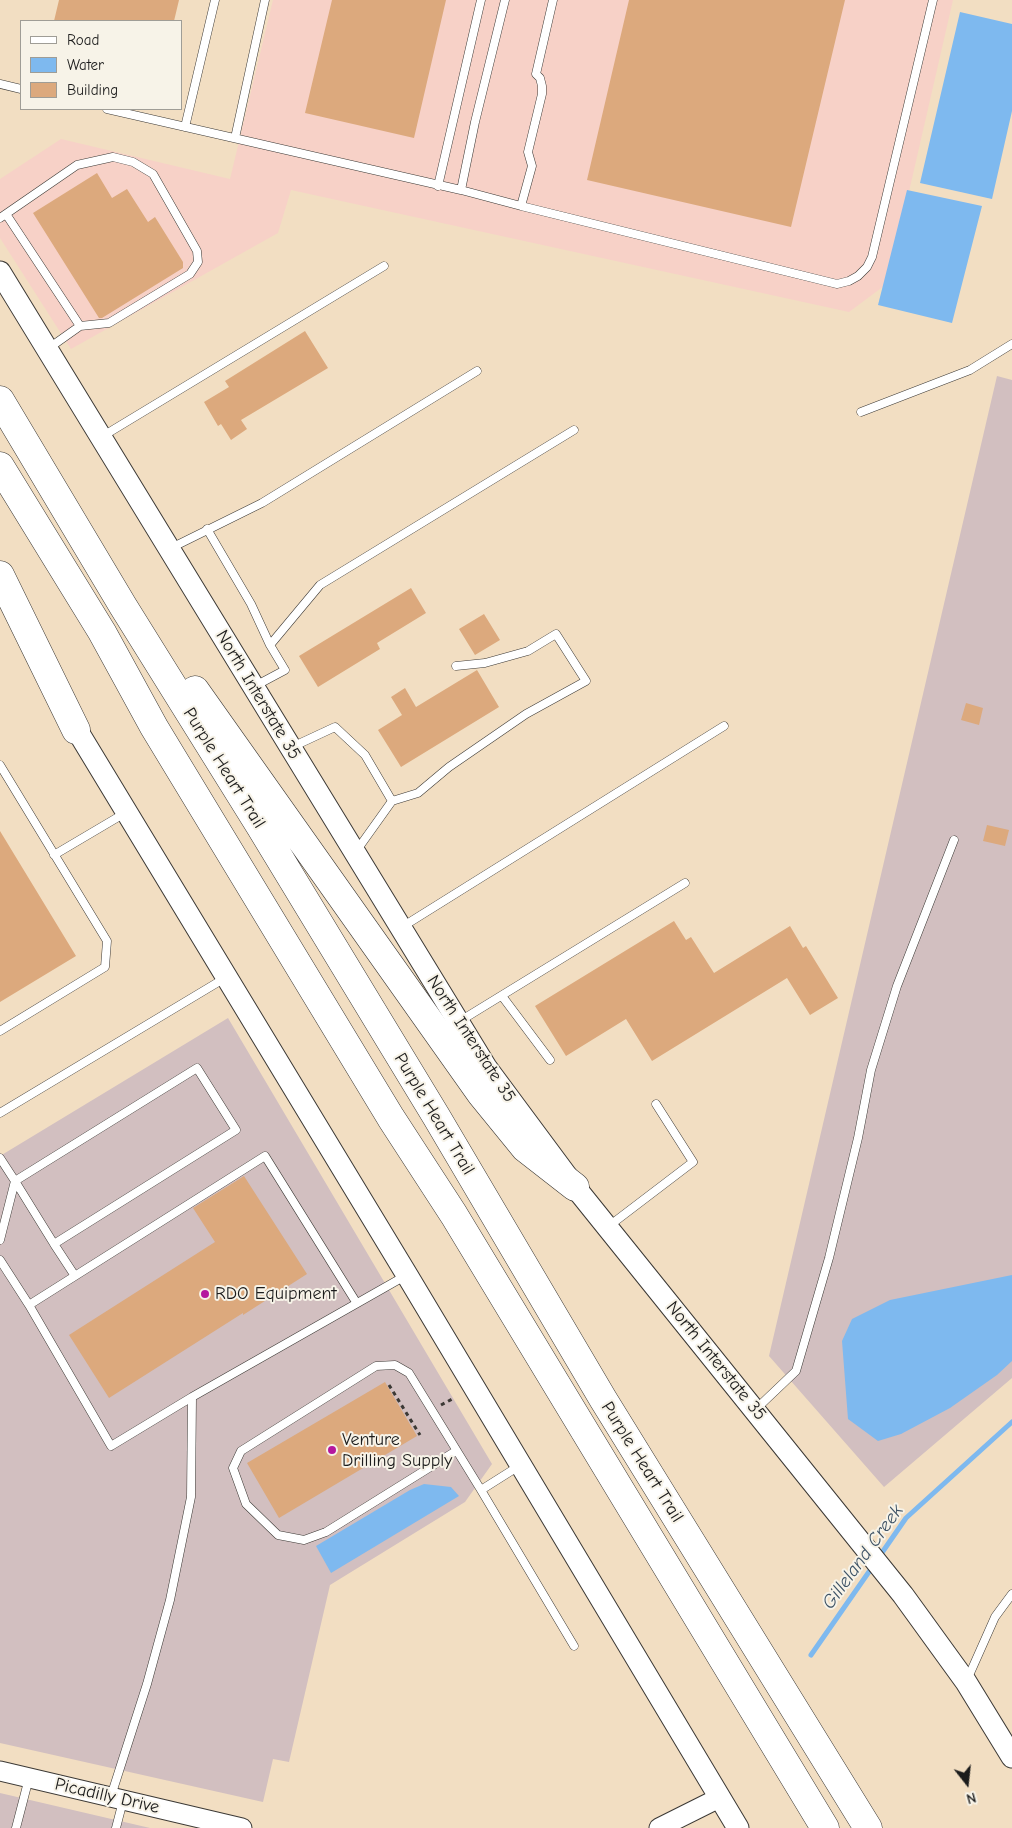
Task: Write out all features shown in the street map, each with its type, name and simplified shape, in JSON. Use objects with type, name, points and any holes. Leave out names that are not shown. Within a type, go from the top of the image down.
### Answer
[{"type":"highway","name":"Purple Heart Trail","points":[[0,400],[123,606],[260,826],[416,1083],[603,1399],[868,1828]]},
{"type":"highway","name":"Purple Heart Trail","points":[[0,466],[102,632],[154,727],[376,1092],[454,1215],[825,1828]]},
{"type":"highway","points":[[0,575],[76,730]]},
{"type":"highway","points":[[123,606],[183,672],[481,1094],[524,1148],[575,1188]]},
{"type":"main road","name":"North Interstate 35","points":[[0,272],[486,1067],[575,1188],[756,1410],[903,1595],[966,1682],[1012,1757]]},
{"type":"main road","points":[[0,603],[407,1275],[738,1828]]},
{"type":"street","name":"Picadilly Drive","points":[[0,1772],[242,1828]]},
{"type":"street","points":[[659,1828],[719,1798]]},
{"type":"lane","points":[[185,127],[215,0]]},
{"type":"lane","points":[[235,138],[265,0]]},
{"type":"lane","points":[[438,186],[481,0]]},
{"type":"lane","points":[[461,190],[475,122],[505,0]]},
{"type":"lane","points":[[520,206],[532,166],[528,152],[542,94],[540,78],[536,74],[553,0]]},
{"type":"lane","points":[[111,110],[461,190],[837,284],[858,276],[867,267],[872,257],[933,0]]},
{"type":"lane","points":[[0,84],[20,89]]},
{"type":"lane","points":[[47,349],[80,326],[109,323],[190,274],[198,262],[197,251],[152,174],[133,162],[113,157],[77,165],[3,216],[80,326]]},
{"type":"lane","points":[[102,437],[384,266]]},
{"type":"lane","points":[[861,412],[970,370],[1012,344]]},
{"type":"lane","points":[[169,549],[262,503],[477,371]]},
{"type":"lane","points":[[270,645],[320,584],[574,430]]},
{"type":"lane","points":[[207,529],[251,604],[270,645],[285,670],[253,687]]},
{"type":"lane","points":[[354,853],[392,801],[418,793],[449,766],[526,714],[586,681],[556,634],[528,651],[485,663],[456,666]]},
{"type":"lane","points":[[400,928],[724,726]]},
{"type":"lane","points":[[290,748],[335,727],[365,755],[392,801]]},
{"type":"lane","points":[[0,765],[107,941],[105,967],[0,1031]]},
{"type":"lane","points":[[54,856],[127,812]]},
{"type":"lane","points":[[756,1410],[796,1371],[829,1258],[858,1138],[871,1070],[897,986],[954,840]]},
{"type":"lane","points":[[459,1022],[685,883]]},
{"type":"lane","points":[[0,1114],[226,977]]},
{"type":"lane","points":[[502,996],[550,1060]]},
{"type":"lane","points":[[0,1240],[15,1181],[197,1068],[236,1130],[54,1244]]},
{"type":"lane","points":[[607,1227],[693,1162],[656,1104]]},
{"type":"lane","points":[[29,1305],[265,1156],[356,1302]]},
{"type":"lane","points":[[0,1158],[75,1276]]},
{"type":"lane","points":[[0,1260],[29,1305],[111,1446],[356,1302],[407,1275]]},
{"type":"lane","points":[[456,1451],[326,1532],[304,1540],[278,1534],[246,1504],[233,1468],[241,1451],[376,1366],[395,1365],[409,1373],[574,1646]]},
{"type":"lane","points":[[116,1828],[117,1798],[170,1600],[191,1497],[192,1397]]},
{"type":"lane","points":[[481,1490],[520,1465]]},
{"type":"lane","points":[[966,1682],[995,1617],[1012,1594]]},
{"type":"lane","points":[[16,1828],[29,1778]]},
{"type":"path","points":[[389,1385],[420,1436]]},
{"type":"path","points":[[441,1404],[454,1398]]},
{"type":"shaded area","points":[[273,0],[953,0],[888,283],[849,312],[291,190],[278,233],[71,349],[0,238],[0,179],[61,139],[230,179]]},
{"type":"shaded area","points":[[997,376],[1012,380],[1012,1378],[884,1487],[769,1356]]},
{"type":"shaded area","points":[[228,1018],[492,1464],[465,1502],[330,1585],[289,1762],[273,1759],[263,1802],[0,1743],[0,1156]]},
{"type":"shaded area","points":[[0,1793],[150,1828],[0,1828]]},
{"type":"water","points":[[960,12],[1012,24],[1012,111],[992,199],[920,183]]},
{"type":"water","points":[[907,190],[982,206],[952,323],[878,305]]},
{"type":"water","points":[[1012,1275],[1012,1361],[997,1375],[950,1408],[901,1434],[878,1441],[848,1419],[842,1341],[852,1319],[890,1300]]},
{"type":"water","points":[[424,1484],[451,1487],[459,1496],[331,1573],[316,1546],[410,1490]]},
{"type":"building","points":[[59,0],[179,0],[174,20],[54,20]]},
{"type":"building","points":[[332,0],[446,0],[414,138],[305,113]]},
{"type":"building","points":[[629,0],[845,0],[791,227],[587,180]]},
{"type":"building","points":[[97,173],[112,198],[127,189],[148,222],[155,217],[183,262],[183,268],[102,318],[99,318],[33,213]]},
{"type":"building","points":[[305,331],[328,368],[241,420],[247,429],[231,440],[221,424],[218,426],[204,402],[229,387],[225,381]]},
{"type":"building","points":[[411,588],[426,613],[377,643],[380,649],[318,687],[299,656]]},
{"type":"building","points":[[484,614],[500,640],[475,655],[459,629]]},
{"type":"building","points":[[477,670],[499,707],[401,767],[378,730],[402,715],[391,697],[405,688],[416,707]]},
{"type":"building","points":[[966,703],[983,708],[979,725],[961,720]]},
{"type":"building","points":[[987,825],[1009,830],[1005,846],[983,841]]},
{"type":"building","points":[[0,831],[76,956],[0,1002]]},
{"type":"building","points":[[674,921],[686,940],[691,937],[714,973],[790,926],[803,948],[806,946],[838,998],[810,1015],[787,978],[652,1061],[626,1019],[566,1056],[535,1006]]},
{"type":"building","name":"RDO Equipment","points":[[244,1176],[307,1274],[109,1398],[69,1335],[215,1242],[193,1208]]},
{"type":"building","name":"Venture Drilling Supply","points":[[385,1382],[417,1436],[279,1518],[247,1463]]},
{"type":"waterway","name":"Gilleland Creek","points":[[879,1557],[906,1518],[1012,1422]]},
{"type":"waterway","name":"Gilleland Creek","points":[[811,1655],[873,1566]]},
{"type":"place","name":"RDO Equipment","points":[[205,1294]]},
{"type":"place","name":"Venture Drilling Supply","points":[[332,1450]]}]
